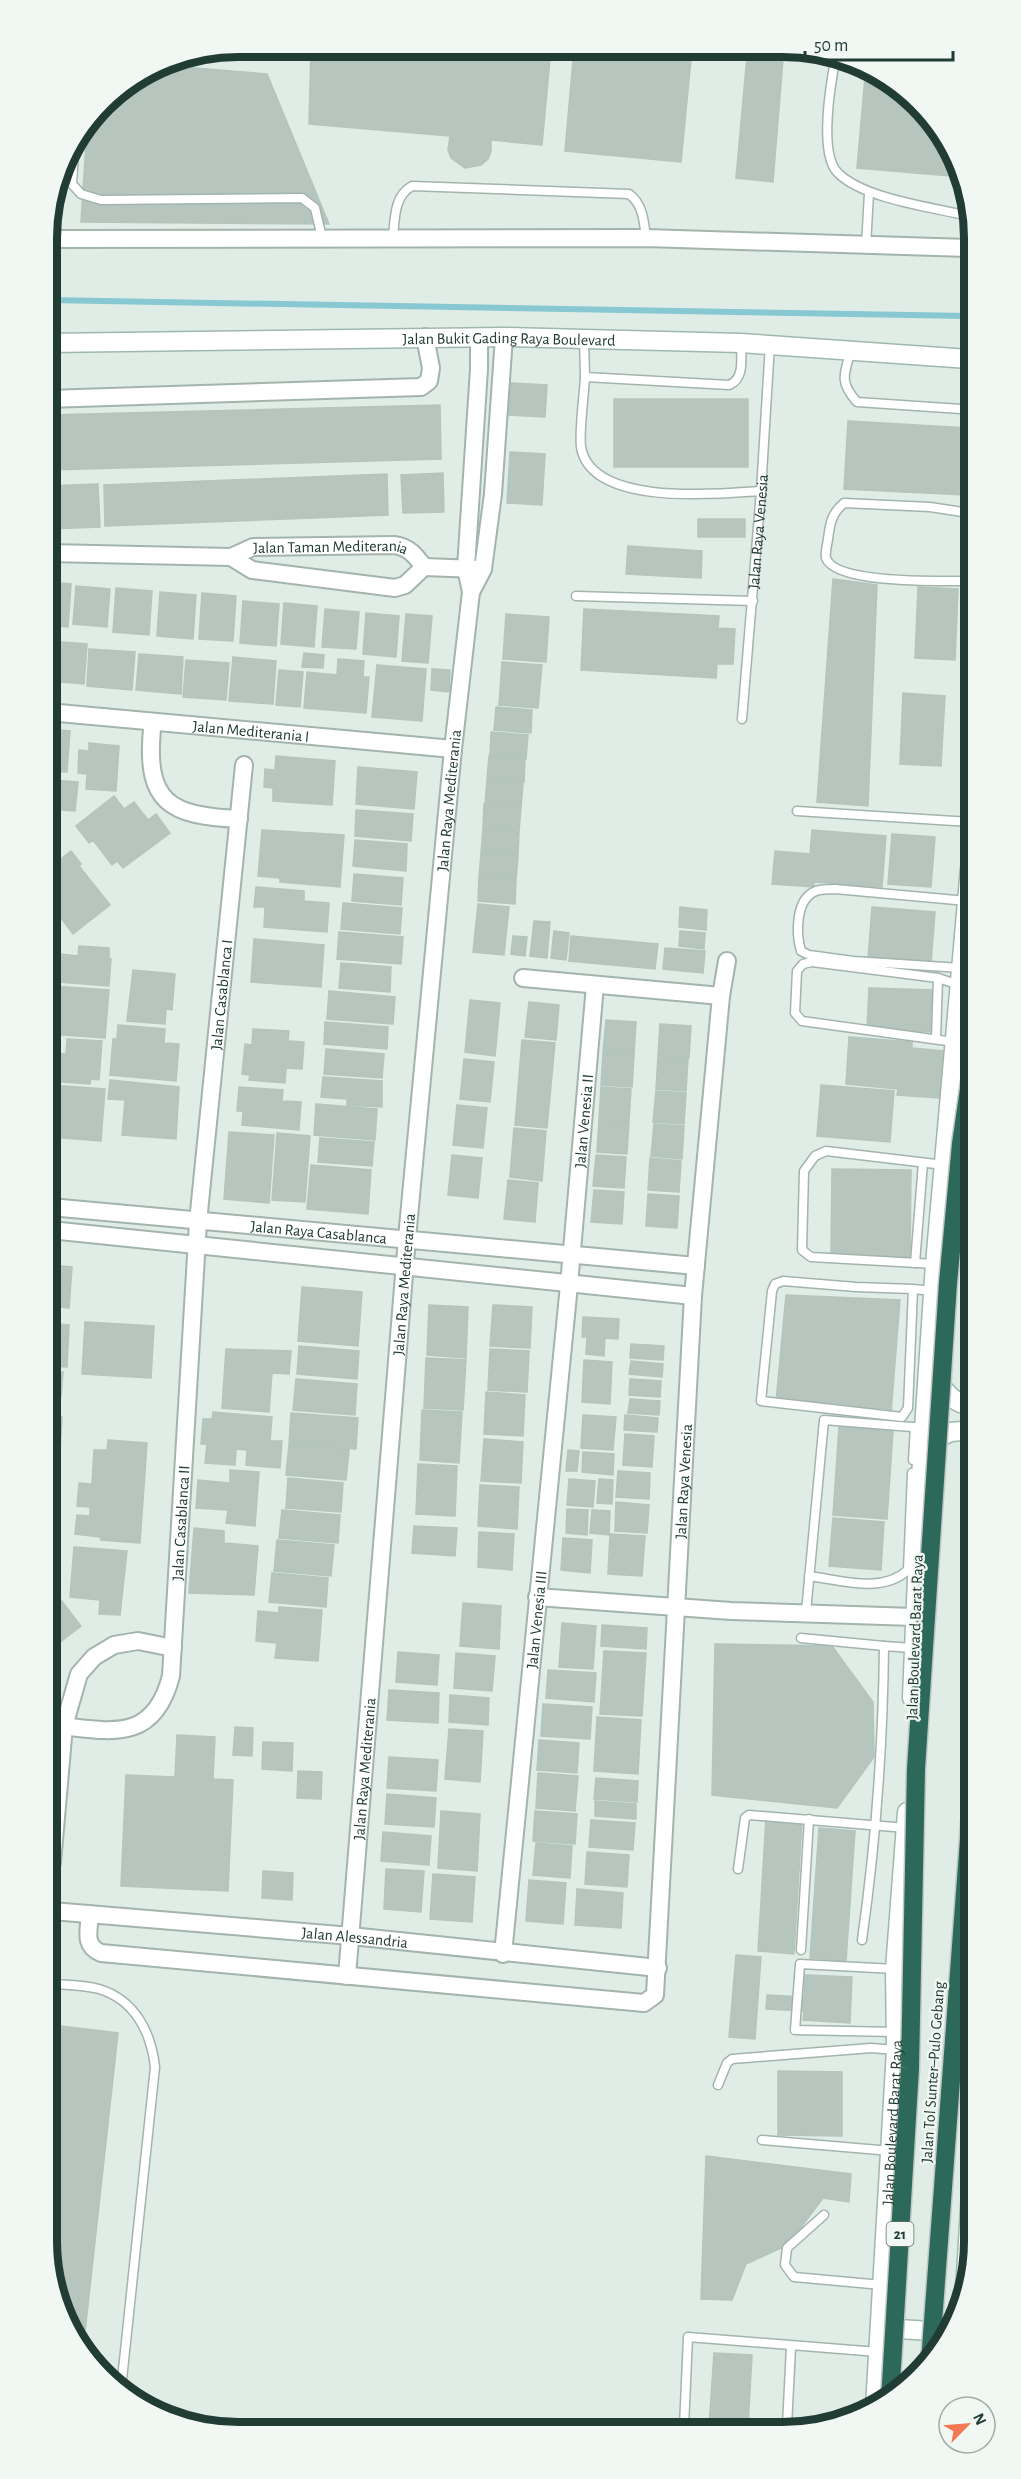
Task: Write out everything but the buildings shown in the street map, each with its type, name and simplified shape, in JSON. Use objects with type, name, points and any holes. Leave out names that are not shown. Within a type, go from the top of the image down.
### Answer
[{"type":"highway","name":"Jalan Tol Sunter–Pulo Gebang","points":[[891,2385],[910,2068],[916,1769],[948,1283],[964,1123]]},
{"type":"highway","name":"Jalan Tol Sunter–Pulo Gebang","points":[[931,2344],[964,1906]]},
{"type":"main road","name":"Jalan Bukit Gading Raya Boulevard","points":[[57,343],[504,337],[741,343],[964,359]]},
{"type":"main road","name":"Jalan Boulevard Barat Raya","points":[[875,2396],[891,2151],[896,2041],[895,1969],[906,1828],[921,1433],[929,1370],[935,1264],[964,934]]},
{"type":"main road","points":[[929,1370],[949,1397],[964,1405]]},
{"type":"main road","points":[[921,1433],[964,1431]]},
{"type":"main road","points":[[880,2328],[940,2331]]},
{"type":"street","points":[[57,239],[646,238],[964,248]]},
{"type":"street","points":[[57,399],[421,387],[429,381],[431,368],[425,337]]},
{"type":"street","name":"Jalan Raya Mediterania","points":[[475,569],[474,463],[479,337]]},
{"type":"street","name":"Jalan Raya Mediterania","points":[[347,1976],[407,1238],[453,749],[471,592],[495,465],[504,337]]},
{"type":"street","points":[[474,463],[495,465]]},
{"type":"street","name":"Jalan Taman Mediterania","points":[[57,553],[231,557],[253,548],[394,545],[405,547],[412,552],[424,567]]},
{"type":"street","name":"Jalan Taman Mediterania","points":[[231,557],[252,570],[395,588],[405,585],[424,567],[475,569]]},
{"type":"street","name":"Jalan Mediterania I","points":[[57,713],[453,749]]},
{"type":"street","points":[[152,729],[150,750],[152,775],[157,790],[168,802],[189,814],[239,819]]},
{"type":"street","name":"Jalan Casablanca I","points":[[198,1222],[244,765]]},
{"type":"street","name":"Jalan Raya Venesia","points":[[90,1914],[88,1941],[94,1950],[101,1953],[644,2003],[655,1995],[681,1607],[693,1296],[721,996],[727,960]]},
{"type":"street","points":[[523,978],[721,996]]},
{"type":"street","name":"Jalan Venesia II","points":[[569,1285],[595,986]]},
{"type":"street","name":"Jalan Raya Casablanca","points":[[57,1208],[696,1266]]},
{"type":"street","name":"Jalan Casablanca II","points":[[58,1725],[115,1732],[129,1728],[145,1720],[158,1709],[166,1694],[171,1676],[173,1648],[198,1222]]},
{"type":"street","name":"Jalan Raya Casablanca","points":[[57,1231],[693,1296]]},
{"type":"street","name":"Jalan Venesia III","points":[[503,1954],[569,1285]]},
{"type":"street","points":[[537,1597],[732,1611],[914,1617]]},
{"type":"street","points":[[57,1748],[58,1725],[79,1674],[104,1650],[114,1645],[138,1641],[173,1648]]},
{"type":"street","name":"Jalan Alessandria","points":[[57,1911],[351,1936],[503,1954],[658,1968]]},
{"type":"lane","points":[[835,65],[827,142],[830,159],[837,173],[869,193],[962,215]]},
{"type":"lane","points":[[71,169],[72,184],[81,194],[101,200],[302,198],[315,208],[322,238]]},
{"type":"lane","points":[[393,237],[397,204],[405,190],[412,186],[629,194],[636,199],[643,215],[646,238]]},
{"type":"lane","points":[[866,246],[869,193]]},
{"type":"lane","points":[[584,339],[585,377],[581,447],[594,472],[610,482],[629,488],[677,493],[761,491]]},
{"type":"lane","points":[[585,377],[729,385],[735,383],[740,376],[741,343]]},
{"type":"lane","name":"Jalan Raya Venesia","points":[[742,719],[761,491],[777,345]]},
{"type":"lane","points":[[843,350],[844,382],[849,393],[857,402],[964,410]]},
{"type":"lane","points":[[964,512],[930,507],[844,503],[835,511],[830,523],[826,557],[830,563],[841,570],[871,578],[902,581],[964,581]]},
{"type":"lane","points":[[576,596],[753,601]]},
{"type":"lane","points":[[797,811],[964,822]]},
{"type":"lane","points":[[960,977],[809,955],[801,951],[798,940],[799,913],[809,896],[816,891],[835,889],[964,901]]},
{"type":"lane","points":[[954,1042],[802,1021],[795,1013],[797,971],[803,963],[812,962],[938,978],[960,977]]},
{"type":"lane","points":[[936,1039],[938,978]]},
{"type":"lane","points":[[935,1264],[811,1257],[805,1254],[802,1250],[804,1171],[815,1156],[826,1151],[944,1165]]},
{"type":"lane","points":[[915,1263],[923,1163]]},
{"type":"lane","points":[[913,1289],[908,1408],[902,1417],[761,1401],[772,1291],[775,1284],[783,1281],[856,1287],[913,1289],[934,1291]]},
{"type":"lane","points":[[806,1612],[809,1576],[824,1420],[921,1433],[908,1570],[901,1576],[878,1585],[809,1576]]},
{"type":"lane","points":[[801,1638],[912,1648],[914,1651]]},
{"type":"lane","points":[[862,1941],[870,1891],[883,1739],[884,1646]]},
{"type":"lane","points":[[738,1869],[745,1818],[749,1815],[809,1818],[906,1828]]},
{"type":"lane","points":[[801,1950],[809,1818]]},
{"type":"lane","points":[[895,1969],[800,1964],[795,2030],[896,2041]]},
{"type":"lane","points":[[57,1985],[98,1989],[116,1996],[134,2011],[146,2029],[153,2048],[155,2067],[122,2379]]},
{"type":"lane","points":[[718,2085],[727,2063],[732,2059],[871,2048],[896,2041]]},
{"type":"lane","points":[[762,2140],[891,2151]]},
{"type":"lane","points":[[824,2215],[787,2248],[784,2265],[794,2277],[882,2285]]},
{"type":"lane","points":[[684,2422],[688,2337],[791,2347],[879,2352]]},
{"type":"lane","points":[[787,2422],[791,2347]]},
{"type":"waterway","points":[[57,300],[964,316]]}]
